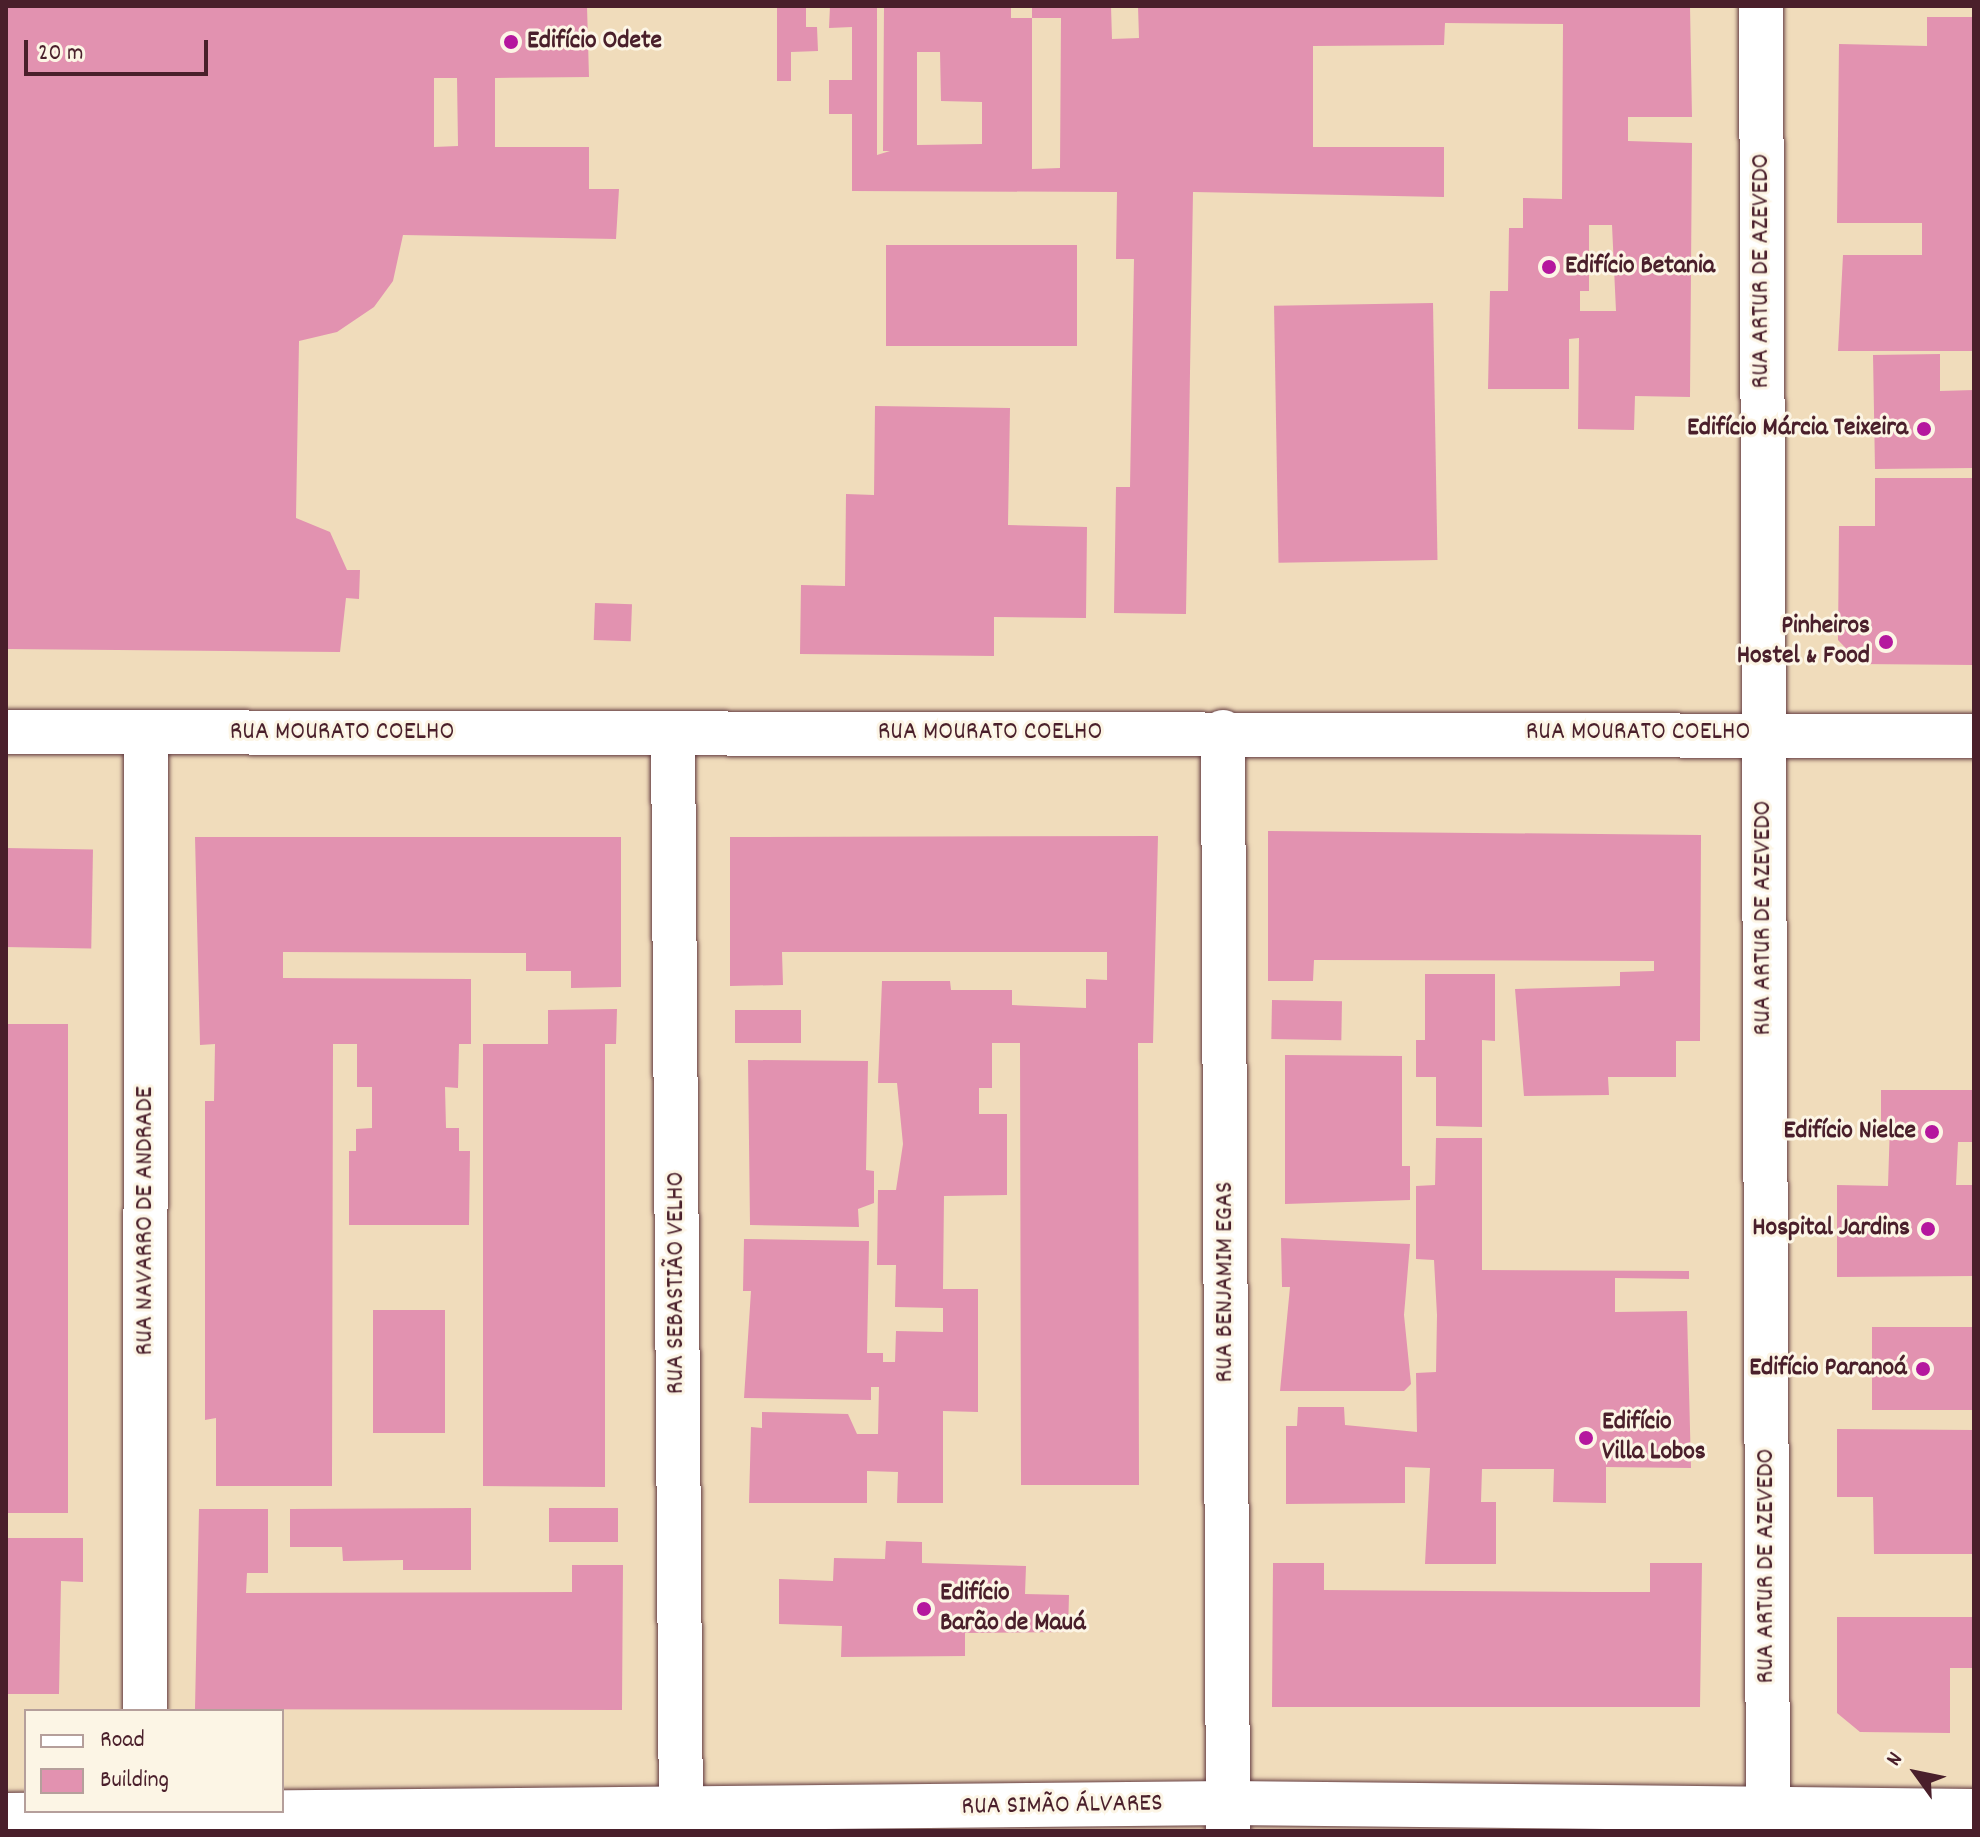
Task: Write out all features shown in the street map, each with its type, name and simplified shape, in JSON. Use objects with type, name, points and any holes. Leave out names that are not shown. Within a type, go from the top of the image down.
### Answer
[{"type":"street","name":"RUA ARTUR DE AZEVEDO","points":[[1761,6],[1768,1820]]},
{"type":"street","name":"RUA MOURATO COELHO","points":[[6,732],[1223,732],[1974,736]]},
{"type":"street","name":"RUA NAVARRO DE ANDRADE","points":[[145,1709],[146,732]]},
{"type":"street","name":"RUA BENJAMIM EGAS","points":[[1223,732],[1228,1817]]},
{"type":"street","name":"RUA SEBASTIÃO VELHO","points":[[673,734],[681,1822]]},
{"type":"street","name":"RUA SIMÃO ÁLVARES","points":[[6,1815],[145,1819],[681,1822],[1228,1817],[1768,1820],[1974,1811]]},
{"type":"building","points":[[6,6],[587,6],[589,77],[495,78],[495,147],[589,147],[589,189],[619,189],[616,239],[403,235],[393,281],[374,307],[337,332],[299,341],[296,518],[330,532],[347,570],[360,570],[359,599],[346,598],[340,652],[6,649]],"holes":[[[434,78],[457,78],[458,146],[434,147]]]},
{"type":"building","points":[[777,6],[806,6],[806,27],[817,27],[818,51],[791,52],[791,81],[777,81]]},
{"type":"building","points":[[830,6],[877,6],[877,155],[890,151],[883,151],[884,6],[1011,6],[1011,18],[1032,18],[1032,6],[1111,6],[1112,39],[1139,38],[1138,6],[1690,6],[1692,117],[1628,117],[1628,141],[1692,143],[1690,397],[1635,396],[1634,430],[1578,429],[1579,338],[1569,339],[1569,389],[1488,389],[1490,291],[1508,291],[1509,228],[1523,228],[1523,198],[1562,199],[1563,24],[1445,23],[1444,45],[1313,46],[1313,147],[1444,147],[1444,197],[1193,192],[1186,614],[1114,613],[1116,487],[1130,487],[1134,259],[1116,259],[1117,192],[852,191],[852,114],[829,114],[829,80],[852,80],[852,27],[829,28]],"holes":[[[1032,18],[1061,18],[1060,168],[1032,169]],[[917,52],[940,52],[941,101],[982,102],[982,144],[917,145]],[[1589,225],[1612,225],[1616,311],[1580,311],[1580,291],[1589,291]]]},
{"type":"building","points":[[1927,17],[1974,17],[1974,351],[1838,351],[1843,255],[1922,255],[1922,223],[1837,223],[1839,44],[1927,46]]},
{"type":"building","points":[[886,245],[1077,245],[1077,346],[886,346]]},
{"type":"building","points":[[1433,303],[1437,560],[1279,563],[1274,306]]},
{"type":"building","name":"Edifício Márcia Teixeira","points":[[1940,354],[1940,391],[1974,390],[1974,468],[1875,469],[1873,355]]},
{"type":"building","points":[[875,406],[1010,408],[1008,525],[1087,527],[1086,618],[994,617],[994,656],[800,654],[801,585],[845,586],[846,494],[874,495]]},
{"type":"building","points":[[1875,478],[1974,478],[1974,665],[1861,664],[1838,640],[1839,526],[1875,526]]},
{"type":"building","points":[[595,603],[632,604],[631,641],[594,640]]},
{"type":"building","points":[[1268,831],[1701,835],[1700,1041],[1676,1041],[1676,1077],[1608,1077],[1609,1095],[1524,1096],[1515,989],[1620,986],[1620,972],[1654,971],[1654,961],[1314,960],[1313,981],[1268,981]]},
{"type":"building","points":[[1158,836],[1153,1043],[1138,1043],[1139,1485],[1021,1485],[1020,1043],[992,1043],[992,1088],[979,1088],[979,1114],[1007,1114],[1007,1195],[944,1196],[943,1289],[978,1289],[978,1412],[943,1411],[943,1503],[897,1503],[898,1472],[867,1471],[867,1503],[749,1503],[751,1427],[762,1428],[762,1412],[848,1414],[857,1434],[878,1434],[879,1387],[871,1387],[871,1400],[744,1398],[751,1291],[743,1291],[744,1239],[869,1241],[867,1353],[883,1353],[883,1362],[895,1362],[896,1331],[943,1332],[943,1308],[895,1307],[896,1265],[877,1265],[878,1190],[896,1190],[903,1144],[897,1083],[878,1083],[882,981],[950,981],[951,990],[1012,990],[1012,1005],[1086,1008],[1086,979],[1107,980],[1107,952],[782,952],[783,985],[730,986],[730,837]]},
{"type":"building","points":[[195,837],[621,837],[621,987],[571,988],[571,971],[526,971],[526,953],[283,952],[283,978],[471,979],[471,1044],[459,1044],[458,1088],[445,1087],[446,1128],[459,1128],[459,1151],[470,1151],[469,1225],[349,1225],[349,1151],[356,1151],[356,1129],[372,1128],[372,1087],[357,1087],[357,1044],[333,1044],[332,1486],[216,1486],[216,1418],[205,1420],[205,1101],[214,1101],[215,1044],[200,1045]]},
{"type":"building","points":[[6,848],[93,850],[91,949],[6,947]]},
{"type":"building","points":[[1425,974],[1495,974],[1495,1041],[1482,1040],[1482,1127],[1436,1126],[1436,1077],[1416,1077],[1416,1040],[1425,1040]]},
{"type":"building","points":[[1272,1000],[1342,1001],[1341,1040],[1271,1039]]},
{"type":"building","points":[[617,1009],[616,1044],[605,1044],[605,1487],[483,1486],[483,1044],[548,1044],[548,1010]]},
{"type":"building","points":[[735,1010],[801,1010],[801,1043],[735,1043]]},
{"type":"building","points":[[6,1024],[68,1024],[68,1513],[6,1513]]},
{"type":"building","points":[[1285,1055],[1402,1056],[1402,1166],[1410,1166],[1410,1200],[1285,1204]]},
{"type":"building","points":[[748,1060],[868,1061],[866,1170],[874,1171],[874,1203],[858,1209],[859,1227],[750,1225]]},
{"type":"building","points":[[1881,1090],[1974,1090],[1974,1142],[1958,1142],[1956,1185],[1974,1185],[1974,1276],[1837,1277],[1837,1185],[1888,1186],[1890,1123],[1881,1122]]},
{"type":"building","points":[[1436,1138],[1482,1138],[1482,1270],[1689,1271],[1689,1279],[1615,1278],[1615,1312],[1687,1311],[1691,1468],[1606,1467],[1606,1503],[1553,1502],[1554,1469],[1482,1469],[1481,1502],[1496,1502],[1496,1564],[1425,1564],[1430,1468],[1405,1467],[1405,1503],[1286,1504],[1286,1426],[1297,1426],[1298,1407],[1344,1407],[1345,1425],[1417,1432],[1416,1373],[1436,1372],[1437,1315],[1434,1260],[1416,1259],[1416,1186],[1435,1185]]},
{"type":"building","points":[[1281,1238],[1410,1244],[1404,1315],[1411,1384],[1404,1391],[1280,1391],[1290,1287],[1282,1287]]},
{"type":"building","points":[[373,1310],[445,1310],[445,1433],[373,1433]]},
{"type":"building","name":"Edifício Paranoá","points":[[1872,1327],[1974,1327],[1974,1410],[1872,1410]]},
{"type":"building","points":[[1837,1429],[1974,1430],[1974,1554],[1874,1554],[1873,1497],[1837,1497]]},
{"type":"building","points":[[471,1508],[471,1570],[403,1570],[403,1560],[343,1561],[342,1547],[290,1547],[290,1509]]},
{"type":"building","points":[[549,1508],[618,1508],[618,1542],[549,1542]]},
{"type":"building","points":[[199,1509],[268,1509],[268,1573],[247,1573],[246,1593],[572,1592],[572,1565],[623,1565],[622,1710],[195,1709]]},
{"type":"building","points":[[6,1538],[83,1538],[83,1582],[61,1581],[59,1694],[6,1694]]},
{"type":"building","name":"Edifício Barão de Mauá","points":[[886,1541],[922,1542],[922,1563],[1026,1566],[1025,1594],[1069,1595],[1068,1632],[965,1633],[965,1656],[841,1657],[842,1626],[779,1624],[779,1579],[833,1581],[834,1558],[885,1559]]},
{"type":"building","points":[[1273,1563],[1324,1563],[1324,1590],[1650,1592],[1650,1563],[1702,1563],[1700,1707],[1272,1707]]},
{"type":"building","points":[[1837,1617],[1974,1617],[1974,1668],[1950,1668],[1950,1733],[1860,1732],[1837,1713]]},
{"type":"place","name":"Edifício Odete","points":[[511,42]]},
{"type":"place","name":"Edifício Betania","points":[[1549,267]]},
{"type":"place","name":"Edifício Márcia Teixeira","points":[[1924,429]]},
{"type":"place","name":"Pinheiros Hostel & Food","points":[[1886,642]]},
{"type":"place","name":"Edifício Nielce","points":[[1932,1132]]},
{"type":"place","name":"Hospital Jardins","points":[[1928,1229]]},
{"type":"place","name":"Edifício Paranoá","points":[[1923,1369]]},
{"type":"place","name":"Edifício Villa Lobos","points":[[1586,1438]]},
{"type":"place","name":"Edifício Barão de Mauá","points":[[924,1609]]}]
